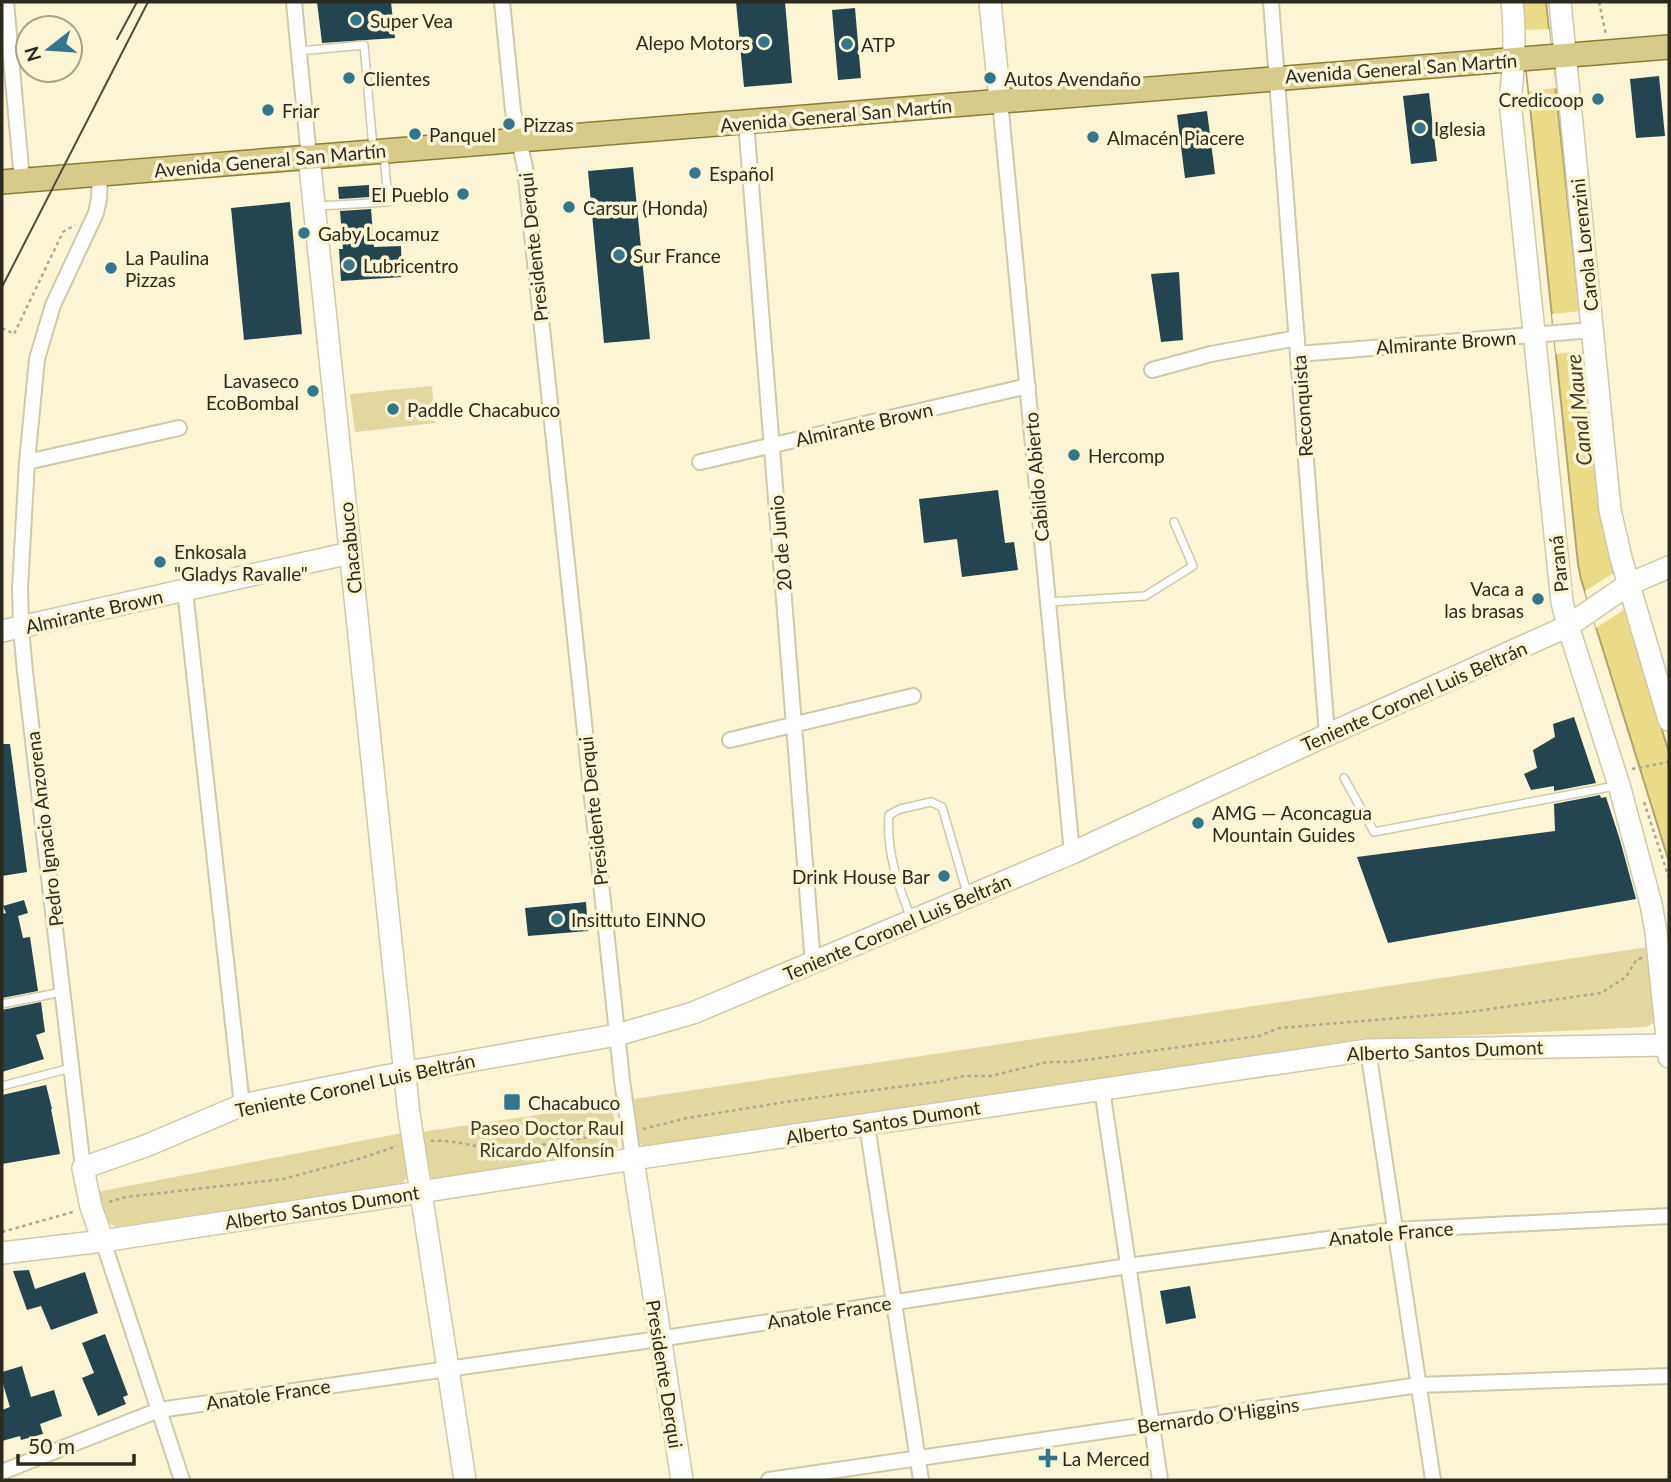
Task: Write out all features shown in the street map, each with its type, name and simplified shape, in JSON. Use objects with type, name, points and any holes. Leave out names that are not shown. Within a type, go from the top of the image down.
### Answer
[{"type":"main road","name":"Avenida General San Martín","points":[[12,181],[1669,47]]},
{"type":"street","points":[[6,2],[12,181]]},
{"type":"street","points":[[294,2],[309,157]]},
{"type":"street","name":"Presidente Derqui","points":[[502,2],[513,111],[525,168],[632,1159],[682,1480]]},
{"type":"street","points":[[990,2],[1000,102]]},
{"type":"street","name":"Reconquista","points":[[1271,2],[1326,735]]},
{"type":"street","name":"Paraná","points":[[1512,2],[1520,59],[1510,101],[1544,335],[1562,601],[1619,785],[1651,904],[1668,1051]]},
{"type":"street","name":"Carola Lorenzini","points":[[1560,2],[1559,56],[1588,331],[1611,510],[1624,587],[1669,720]]},
{"type":"street","name":"Cabildo Abierto","points":[[1000,102],[1072,853]]},
{"type":"street","name":"20 de Junio","points":[[746,122],[813,964]]},
{"type":"street","name":"Chacabuco","points":[[309,157],[409,1114],[465,1480]]},
{"type":"street","name":"Pedro Ignacio Anzorena","points":[[100,174],[96,213],[53,305],[41,340],[35,370],[20,588],[11,630],[63,992],[83,1168],[91,1207],[182,1480]]},
{"type":"street","name":"Almirante Brown","points":[[1298,354],[1588,331]]},
{"type":"street","points":[[1152,370],[1211,354],[1297,338]]},
{"type":"street","name":"Almirante Brown","points":[[700,463],[1027,386]]},
{"type":"street","points":[[27,462],[179,428]]},
{"type":"street","name":"Almirante Brown","points":[[11,630],[350,553]]},
{"type":"street","name":"Teniente Coronel Luis Beltrán","points":[[83,1168],[137,1149],[242,1105],[405,1072],[617,1035],[693,1013],[1072,853],[1568,626],[1624,587],[1669,567]]},
{"type":"street","points":[[184,591],[242,1105]]},
{"type":"street","points":[[730,740],[913,696]]},
{"type":"street","points":[[1367,1050],[1433,1480]]},
{"type":"street","name":"Alberto Santos Dumont","points":[[103,1241],[1367,1050],[1668,1051]]},
{"type":"street","points":[[1102,1089],[1160,1480]]},
{"type":"street","points":[[867,1125],[921,1480]]},
{"type":"street","name":"Anatole France","points":[[2,1472],[159,1410],[659,1339],[1128,1266],[1395,1230],[1669,1216]]},
{"type":"street","points":[[2,1253],[103,1241]]},
{"type":"street","name":"Bernardo O'Higgins","points":[[769,1480],[1419,1385],[1669,1376]]},
{"type":"lane","points":[[299,51],[364,45],[388,202],[314,206]]},
{"type":"lane","points":[[1048,603],[1145,596],[1193,566],[1174,522]]},
{"type":"lane","points":[[1344,778],[1374,832],[1619,785]]},
{"type":"lane","points":[[912,920],[896,878],[888,830],[889,816],[900,809],[931,803],[942,807],[968,896]]},
{"type":"lane","points":[[2,1004],[63,992]]},
{"type":"lane","points":[[2,1086],[71,1068]]},
{"type":"path","points":[[1599,2],[1609,52]]},
{"type":"path","points":[[2,328],[14,334],[63,232],[96,213]]},
{"type":"path","points":[[1639,767],[1669,762]]},
{"type":"path","points":[[1641,793],[1669,878]]},
{"type":"path","points":[[2,1232],[126,1197],[283,1179],[362,1158],[391,1146],[445,1140],[494,1148],[527,1146],[629,1132],[687,1118],[798,1100],[964,1076],[991,1076],[1047,1062],[1071,1062],[1259,1036],[1279,1028],[1470,1012],[1601,993],[1626,977],[1637,959],[1658,954]]},
{"type":"green space","name":"Paddle Chacabuco","points":[[432,386],[435,423],[355,432],[350,394]]},
{"type":"green space","name":"Paseo Doctor Raul Ricardo Alfonsín","points":[[1648,947],[1655,1022],[1646,1027],[1371,1040],[642,1147],[639,1141],[634,1099]]},
{"type":"green space","name":"Paseo Doctor Raul Ricardo Alfonsín","points":[[612,1104],[618,1146],[612,1153],[433,1179],[427,1174],[421,1132]]},
{"type":"green space","points":[[402,1133],[408,1171],[406,1179],[400,1184],[116,1227],[105,1221],[97,1192]]},
{"type":"water","name":"Canal Maure","points":[[1519,2],[1546,2],[1603,524],[1614,573],[1669,753],[1669,862],[1578,564]]},
{"type":"pier","points":[[1549,29],[1556,88],[1529,91],[1523,30]]},
{"type":"pier","points":[[1580,311],[1585,351],[1556,354],[1552,314]]},
{"type":"pier","points":[[1614,573],[1625,609],[1596,628],[1585,591]]},
{"type":"building","name":"Super Vea","points":[[317,2],[391,2],[395,38],[322,43]]},
{"type":"building","name":"Alepo Motors","points":[[736,2],[785,2],[792,83],[744,87]]},
{"type":"building","name":"ATP","points":[[855,8],[861,78],[838,80],[832,10]]},
{"type":"building","points":[[1659,76],[1665,136],[1636,138],[1630,79]]},
{"type":"building","name":"Iglesia","points":[[1429,93],[1437,161],[1411,164],[1403,96]]},
{"type":"building","points":[[1207,111],[1215,174],[1185,178],[1177,115]]},
{"type":"building","name":"Sur France","points":[[633,167],[650,339],[604,343],[588,171]]},
{"type":"building","points":[[369,185],[370,197],[339,199],[338,187]]},
{"type":"building","points":[[290,202],[302,334],[244,340],[231,208]]},
{"type":"building","points":[[371,209],[374,247],[401,246],[402,277],[341,281],[339,249],[343,249],[340,211]]},
{"type":"building","points":[[1179,272],[1183,340],[1161,342],[1151,274]]},
{"type":"building","points":[[998,490],[1005,543],[1014,542],[1018,570],[962,577],[957,539],[924,543],[919,499]]},
{"type":"building","points":[[1574,717],[1596,783],[1554,791],[1554,786],[1531,790],[1524,774],[1537,768],[1533,750],[1555,737],[1553,724]]},
{"type":"building","points":[[2,744],[10,744],[27,872],[2,876]]},
{"type":"building","points":[[1600,795],[1601,798],[1606,797],[1636,899],[1388,943],[1357,857],[1555,831],[1554,804]]},
{"type":"building","points":[[24,900],[28,913],[18,916],[23,938],[30,937],[38,991],[2,998],[2,914],[6,913],[3,906]]},
{"type":"building","name":"Insittuto EINNO","points":[[586,902],[588,931],[528,936],[525,908]]},
{"type":"building","points":[[41,1002],[45,1032],[36,1035],[44,1059],[2,1072],[2,1010]]},
{"type":"building","points":[[46,1085],[60,1154],[2,1164],[2,1095]]},
{"type":"building","points":[[29,1270],[35,1289],[85,1272],[98,1313],[51,1330],[41,1306],[27,1310],[13,1271]]},
{"type":"building","points":[[1190,1286],[1196,1318],[1166,1324],[1160,1291]]},
{"type":"building","points":[[105,1334],[128,1395],[123,1397],[126,1404],[98,1416],[82,1378],[94,1373],[82,1343]]},
{"type":"building","points":[[22,1366],[31,1397],[54,1390],[62,1416],[40,1424],[43,1434],[21,1440],[20,1436],[2,1441],[2,1410],[10,1407],[2,1372]]},
{"type":"tram line","points":[[117,39],[137,2]]},
{"type":"tram line","points":[[2,287],[148,2]]},
{"type":"place","name":"Super Vea","points":[[356,20]]},
{"type":"place","name":"Alepo Motors","points":[[764,42]]},
{"type":"place","name":"ATP","points":[[847,44]]},
{"type":"place","name":"Clientes","points":[[349,78]]},
{"type":"place","name":"Autos Avendaño","points":[[990,78]]},
{"type":"place","name":"Credicoop","points":[[1598,99]]},
{"type":"place","name":"Friar","points":[[268,110]]},
{"type":"place","name":"Pizzas","points":[[509,124]]},
{"type":"place","name":"Iglesia","points":[[1420,128]]},
{"type":"place","name":"Panquel","points":[[415,134]]},
{"type":"place","name":"Almacén Piacere","points":[[1093,137]]},
{"type":"place","name":"Español","points":[[695,173]]},
{"type":"place","name":"El Pueblo","points":[[463,194]]},
{"type":"place","name":"Carsur (Honda)","points":[[569,207]]},
{"type":"place","name":"Gaby Locamuz","points":[[304,233]]},
{"type":"place","name":"Sur France","points":[[619,255]]},
{"type":"place","name":"Lubricentro","points":[[349,265]]},
{"type":"place","name":"La Paulina Pizzas","points":[[111,268]]},
{"type":"place","name":"Lavaseco EcoBombal","points":[[313,391]]},
{"type":"place","name":"Paddle Chacabuco","points":[[393,409]]},
{"type":"place","name":"Hercomp","points":[[1074,455]]},
{"type":"place","name":"Enkosala \"Gladys Ravalle\"","points":[[160,562]]},
{"type":"place","name":"Vaca a las brasas","points":[[1538,599]]},
{"type":"place","name":"AMG — Aconcagua Mountain Guides","points":[[1198,823]]},
{"type":"place","name":"Drink House Bar","points":[[944,876]]},
{"type":"place","name":"Insittuto EINNO","points":[[557,919]]},
{"type":"place","name":"Chacabuco","points":[[512,1102]]},
{"type":"place","name":"La Merced","points":[[1048,1458]]}]
